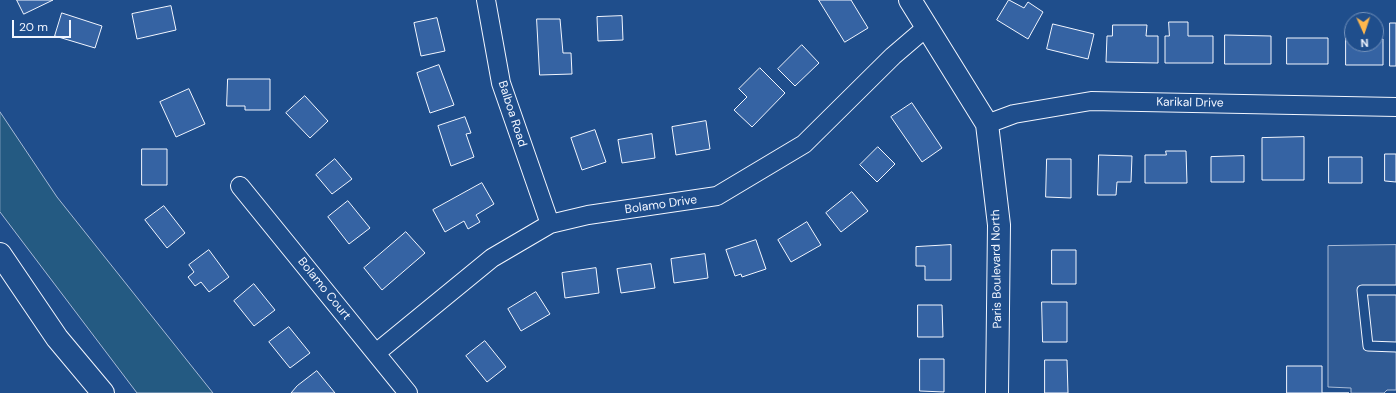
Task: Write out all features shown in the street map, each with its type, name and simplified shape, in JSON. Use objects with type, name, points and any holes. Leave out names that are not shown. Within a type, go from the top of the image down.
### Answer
[{"type":"main road","name":"Paris Boulevard North","points":[[910,0],[928,26],[987,124],[998,225],[997,393]]},
{"type":"main road","points":[[0,254],[57,338],[103,393]]},
{"type":"street","name":"Balboa Road","points":[[486,0],[501,83],[550,224]]},
{"type":"street","name":"Bolamo Drive","points":[[376,353],[492,258],[550,224],[588,215],[717,196],[804,144],[893,56],[928,26]]},
{"type":"street","name":"Karikal Drive","points":[[987,124],[1014,114],[1090,101],[1396,107]]},
{"type":"street","name":"Bolamo Court","points":[[240,186],[408,393]]},
{"type":"lane","points":[[1396,290],[1362,290],[1368,346],[1396,347]]},
{"type":"shaded area","points":[[0,112],[57,197],[213,393],[137,393],[0,212]]},
{"type":"shaded area","points":[[1396,245],[1396,390],[1387,390],[1384,393],[1351,393],[1351,388],[1328,387],[1328,246]]},
{"type":"building","points":[[17,0],[53,0],[24,14]]},
{"type":"building","points":[[819,0],[851,0],[868,28],[845,42]]},
{"type":"building","points":[[1009,0],[1024,8],[1028,2],[1043,12],[1028,39],[997,20]]},
{"type":"building","points":[[171,6],[176,30],[137,39],[132,14]]},
{"type":"building","points":[[62,13],[102,26],[95,48],[55,36]]},
{"type":"building","points":[[622,16],[623,40],[598,41],[597,17]]},
{"type":"building","points":[[437,18],[445,51],[421,56],[414,23]]},
{"type":"building","points":[[537,19],[560,19],[563,53],[571,53],[572,74],[540,75]]},
{"type":"building","points":[[1169,22],[1188,22],[1188,36],[1213,36],[1213,63],[1165,63],[1165,36],[1169,36]]},
{"type":"building","points":[[1390,23],[1396,23],[1396,66],[1390,66]]},
{"type":"building","points":[[1053,24],[1094,34],[1088,59],[1047,49]]},
{"type":"building","points":[[1113,25],[1147,25],[1146,36],[1158,36],[1158,63],[1106,62],[1107,36],[1112,36]]},
{"type":"building","points":[[1225,35],[1271,36],[1271,64],[1225,64]]},
{"type":"building","points":[[1287,38],[1328,38],[1328,64],[1287,64]]},
{"type":"building","points":[[802,45],[819,63],[795,86],[778,69]]},
{"type":"building","points":[[1346,52],[1383,52],[1383,65],[1346,65]]},
{"type":"building","points":[[439,65],[454,105],[430,113],[417,73]]},
{"type":"building","points":[[760,68],[785,93],[752,127],[734,110],[747,97],[739,89]]},
{"type":"building","points":[[228,79],[270,79],[270,110],[245,110],[245,106],[227,106]]},
{"type":"building","points":[[189,89],[205,124],[176,137],[160,102]]},
{"type":"building","points":[[305,96],[328,121],[310,138],[286,113]]},
{"type":"building","points":[[912,103],[942,148],[922,162],[891,117]]},
{"type":"building","points":[[465,117],[471,133],[466,134],[474,157],[451,166],[438,126]]},
{"type":"building","points":[[706,121],[710,149],[676,155],[672,127]]},
{"type":"building","points":[[595,130],[606,162],[582,170],[571,138]]},
{"type":"building","points":[[652,134],[655,158],[622,163],[618,140]]},
{"type":"building","points":[[1304,137],[1304,180],[1262,180],[1262,138]]},
{"type":"building","points":[[878,147],[895,164],[877,182],[860,165]]},
{"type":"building","points":[[142,149],[167,149],[167,185],[142,185]]},
{"type":"building","points":[[1166,151],[1186,151],[1187,183],[1145,183],[1145,155],[1166,155]]},
{"type":"building","points":[[1385,154],[1396,154],[1396,182],[1385,181]]},
{"type":"building","points":[[1099,155],[1132,156],[1131,182],[1117,182],[1116,195],[1098,195]]},
{"type":"building","points":[[1244,156],[1244,182],[1211,182],[1211,157]]},
{"type":"building","points":[[1329,157],[1362,157],[1362,183],[1329,183]]},
{"type":"building","points":[[335,159],[352,179],[332,194],[316,175]]},
{"type":"building","points":[[1047,159],[1071,159],[1071,198],[1046,197]]},
{"type":"building","points":[[482,183],[494,204],[476,215],[480,222],[468,229],[464,221],[445,232],[433,210]]},
{"type":"building","points":[[852,192],[868,211],[841,232],[826,213]]},
{"type":"building","points":[[348,201],[370,228],[349,244],[328,217]]},
{"type":"building","points":[[164,206],[185,233],[167,248],[145,220]]},
{"type":"building","points":[[807,222],[821,245],[791,262],[778,240]]},
{"type":"building","points":[[406,232],[425,253],[382,290],[364,268]]},
{"type":"building","points":[[756,240],[766,269],[742,277],[741,274],[735,276],[726,250]]},
{"type":"building","points":[[951,245],[951,280],[925,280],[925,266],[916,266],[916,247]]},
{"type":"building","points":[[209,250],[229,277],[209,292],[201,282],[195,286],[188,277],[194,272],[189,265]]},
{"type":"building","points":[[1052,250],[1076,250],[1076,284],[1052,284]]},
{"type":"building","points":[[705,254],[708,278],[674,283],[671,259]]},
{"type":"building","points":[[651,264],[655,288],[621,293],[617,269]]},
{"type":"building","points":[[596,268],[599,293],[565,298],[562,273]]},
{"type":"building","points":[[254,284],[275,310],[254,326],[234,301]]},
{"type":"building","points":[[536,292],[550,314],[521,331],[508,309]]},
{"type":"building","points":[[1042,302],[1067,302],[1067,342],[1043,342]]},
{"type":"building","points":[[918,305],[942,305],[943,337],[918,337]]},
{"type":"building","points":[[289,327],[310,353],[290,368],[269,342]]},
{"type":"building","points":[[485,341],[506,367],[487,382],[466,356]]},
{"type":"building","points":[[920,359],[944,359],[944,392],[920,391]]},
{"type":"building","points":[[1045,360],[1067,360],[1068,393],[1045,393]]},
{"type":"building","points":[[1287,366],[1322,366],[1322,393],[1287,393]]},
{"type":"building","points":[[317,371],[335,393],[291,393],[297,386]]}]
